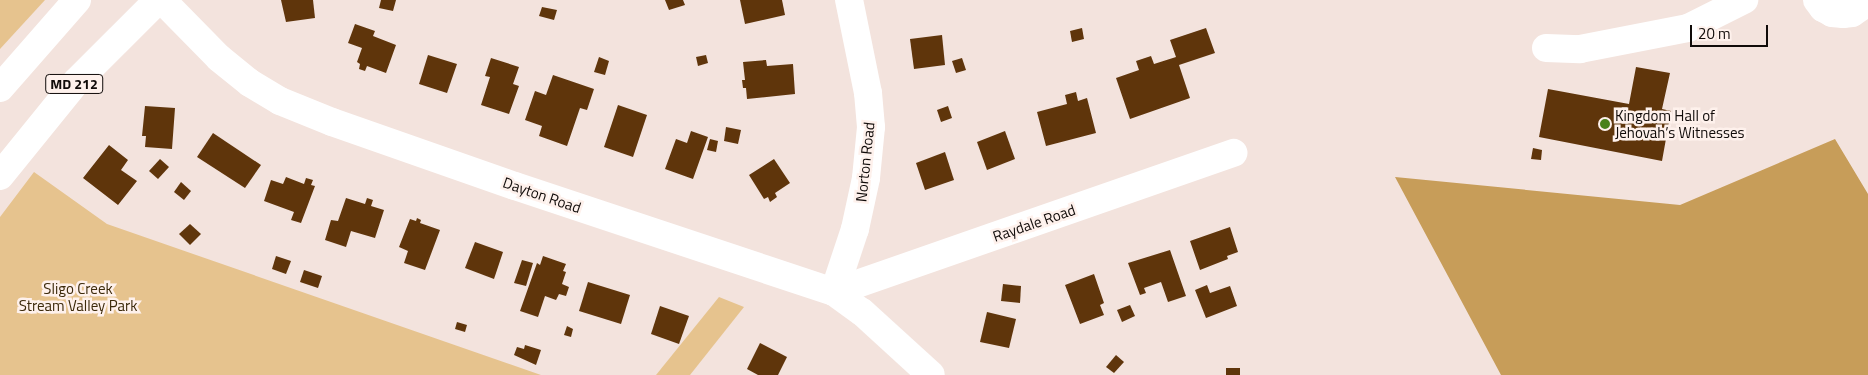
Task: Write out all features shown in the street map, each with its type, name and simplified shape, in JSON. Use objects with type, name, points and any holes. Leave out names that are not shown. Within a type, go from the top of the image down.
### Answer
[{"type":"street","points":[[0,88],[77,0]]},
{"type":"street","name":"MD 212","points":[[0,176],[76,82],[160,0]]},
{"type":"street","name":"Dayton Road","points":[[160,0],[218,58],[266,94],[303,111],[515,186],[834,292],[862,312],[931,375]]},
{"type":"street","name":"Norton Road","points":[[834,292],[855,229],[866,178],[871,127],[868,93],[849,0]]},
{"type":"street","points":[[1546,48],[1580,49],[1688,28],[1744,0]]},
{"type":"street","points":[[1818,0],[1823,8],[1837,14],[1852,13],[1865,4]]},
{"type":"street","name":"Raydale Road","points":[[834,292],[1233,154]]},
{"type":"green space","points":[[0,0],[45,0],[0,49]]},
{"type":"green space","name":"Sligo Creek Stream Valley Park","points":[[34,172],[107,224],[541,375],[0,375],[0,217]]},
{"type":"green space","points":[[719,297],[744,307],[690,375],[656,375]]},
{"type":"shaded area","points":[[1835,139],[1868,194],[1868,375],[1501,375],[1395,177],[1680,205]]},
{"type":"building","points":[[281,0],[313,0],[315,18],[286,22]]},
{"type":"building","points":[[381,0],[396,0],[393,11],[379,8]]},
{"type":"building","points":[[665,0],[683,0],[685,5],[669,10]]},
{"type":"building","points":[[740,0],[782,0],[785,15],[745,24]]},
{"type":"building","points":[[542,7],[557,10],[554,20],[539,16]]},
{"type":"building","points":[[355,24],[375,31],[373,36],[396,45],[386,73],[367,66],[365,71],[359,69],[360,64],[357,62],[362,48],[348,43]]},
{"type":"building","points":[[1082,28],[1084,39],[1072,42],[1070,31]]},
{"type":"building","points":[[1206,28],[1215,53],[1179,65],[1190,98],[1130,119],[1116,78],[1139,70],[1136,61],[1151,56],[1154,64],[1176,57],[1170,40]]},
{"type":"building","points":[[942,35],[945,65],[914,69],[910,39]]},
{"type":"building","points":[[428,55],[457,64],[447,93],[419,84]]},
{"type":"building","points":[[706,55],[708,63],[698,66],[696,57]]},
{"type":"building","points":[[599,57],[609,61],[605,75],[594,72]]},
{"type":"building","points":[[491,58],[519,67],[513,84],[519,86],[509,114],[481,105],[490,77],[485,76]]},
{"type":"building","points":[[962,58],[966,70],[956,73],[952,61]]},
{"type":"building","points":[[766,60],[767,66],[793,64],[795,94],[747,99],[746,88],[743,88],[742,80],[745,80],[743,62]]},
{"type":"building","name":"Kingdom Hall of Jehovah’s Witnesses","points":[[1636,67],[1670,73],[1662,109],[1671,111],[1662,161],[1539,137],[1548,89],[1629,104]]},
{"type":"building","points":[[553,75],[594,89],[587,110],[580,108],[567,146],[539,136],[542,126],[525,120],[535,91],[546,95]]},
{"type":"building","points":[[1076,92],[1078,101],[1087,98],[1096,133],[1046,146],[1037,112],[1067,104],[1065,95]]},
{"type":"building","points":[[618,105],[647,115],[633,157],[604,147]]},
{"type":"building","points":[[145,106],[175,108],[172,149],[145,147],[146,136],[142,136]]},
{"type":"building","points":[[948,106],[952,118],[941,122],[937,110]]},
{"type":"building","points":[[726,127],[741,130],[738,144],[724,141]]},
{"type":"building","points":[[691,131],[708,137],[693,179],[665,169],[676,139],[687,143]]},
{"type":"building","points":[[1005,131],[1015,159],[987,170],[977,142]]},
{"type":"building","points":[[213,133],[261,165],[245,188],[197,157]]},
{"type":"building","points":[[710,139],[718,141],[716,152],[707,150]]},
{"type":"building","points":[[109,145],[128,160],[121,170],[137,181],[118,205],[83,178]]},
{"type":"building","points":[[1533,148],[1542,150],[1541,160],[1531,159]]},
{"type":"building","points":[[945,152],[954,180],[925,190],[916,163]]},
{"type":"building","points":[[160,159],[169,167],[158,179],[149,171]]},
{"type":"building","points":[[774,159],[790,183],[775,193],[777,197],[770,202],[768,197],[764,199],[749,175]]},
{"type":"building","points":[[286,177],[304,184],[306,178],[313,180],[311,185],[315,186],[301,223],[291,220],[294,212],[264,201],[271,180],[283,184]]},
{"type":"building","points":[[181,182],[191,191],[184,200],[174,192]]},
{"type":"building","points":[[346,198],[365,204],[367,198],[373,200],[371,206],[384,210],[375,238],[351,231],[346,247],[325,240],[331,220],[338,221]]},
{"type":"building","points":[[417,218],[421,220],[420,223],[440,230],[425,270],[404,263],[408,251],[399,247],[410,219],[416,221]]},
{"type":"building","points":[[190,224],[201,234],[190,245],[179,234]]},
{"type":"building","points":[[1230,227],[1238,252],[1227,256],[1228,259],[1200,270],[1190,241]]},
{"type":"building","points":[[475,242],[503,252],[494,279],[465,268]]},
{"type":"building","points":[[1170,250],[1186,296],[1168,302],[1161,282],[1144,288],[1146,293],[1140,295],[1128,263]]},
{"type":"building","points":[[276,256],[291,261],[286,274],[272,269]]},
{"type":"building","points":[[543,256],[566,264],[563,271],[566,272],[562,284],[569,287],[566,296],[559,294],[556,300],[545,296],[538,317],[520,311],[537,263],[540,265]]},
{"type":"building","points":[[522,260],[533,263],[526,286],[514,283]]},
{"type":"building","points":[[304,270],[322,276],[318,288],[300,282]]},
{"type":"building","points":[[1094,274],[1104,303],[1100,305],[1104,315],[1080,324],[1065,285]]},
{"type":"building","points":[[588,282],[630,295],[621,324],[579,311]]},
{"type":"building","points":[[1003,284],[1021,286],[1020,303],[1001,301]]},
{"type":"building","points":[[1207,285],[1210,293],[1230,286],[1237,306],[1206,318],[1195,290]]},
{"type":"building","points":[[1130,305],[1135,316],[1122,322],[1117,310]]},
{"type":"building","points":[[660,306],[689,316],[679,344],[651,334]]},
{"type":"building","points":[[987,312],[1016,319],[1009,348],[980,342]]},
{"type":"building","points":[[457,322],[467,325],[465,332],[455,329]]},
{"type":"building","points":[[567,326],[573,329],[571,337],[564,335]]},
{"type":"building","points":[[760,343],[787,357],[778,375],[758,375],[747,369]]},
{"type":"building","points":[[525,345],[541,350],[536,365],[514,355],[517,347],[524,349]]},
{"type":"building","points":[[1116,355],[1124,362],[1114,373],[1106,367]]},
{"type":"building","points":[[1226,368],[1240,368],[1240,375],[1226,375]]},
{"type":"place","name":"Kingdom Hall of Jehovah’s Witnesses","points":[[1605,124]]}]
